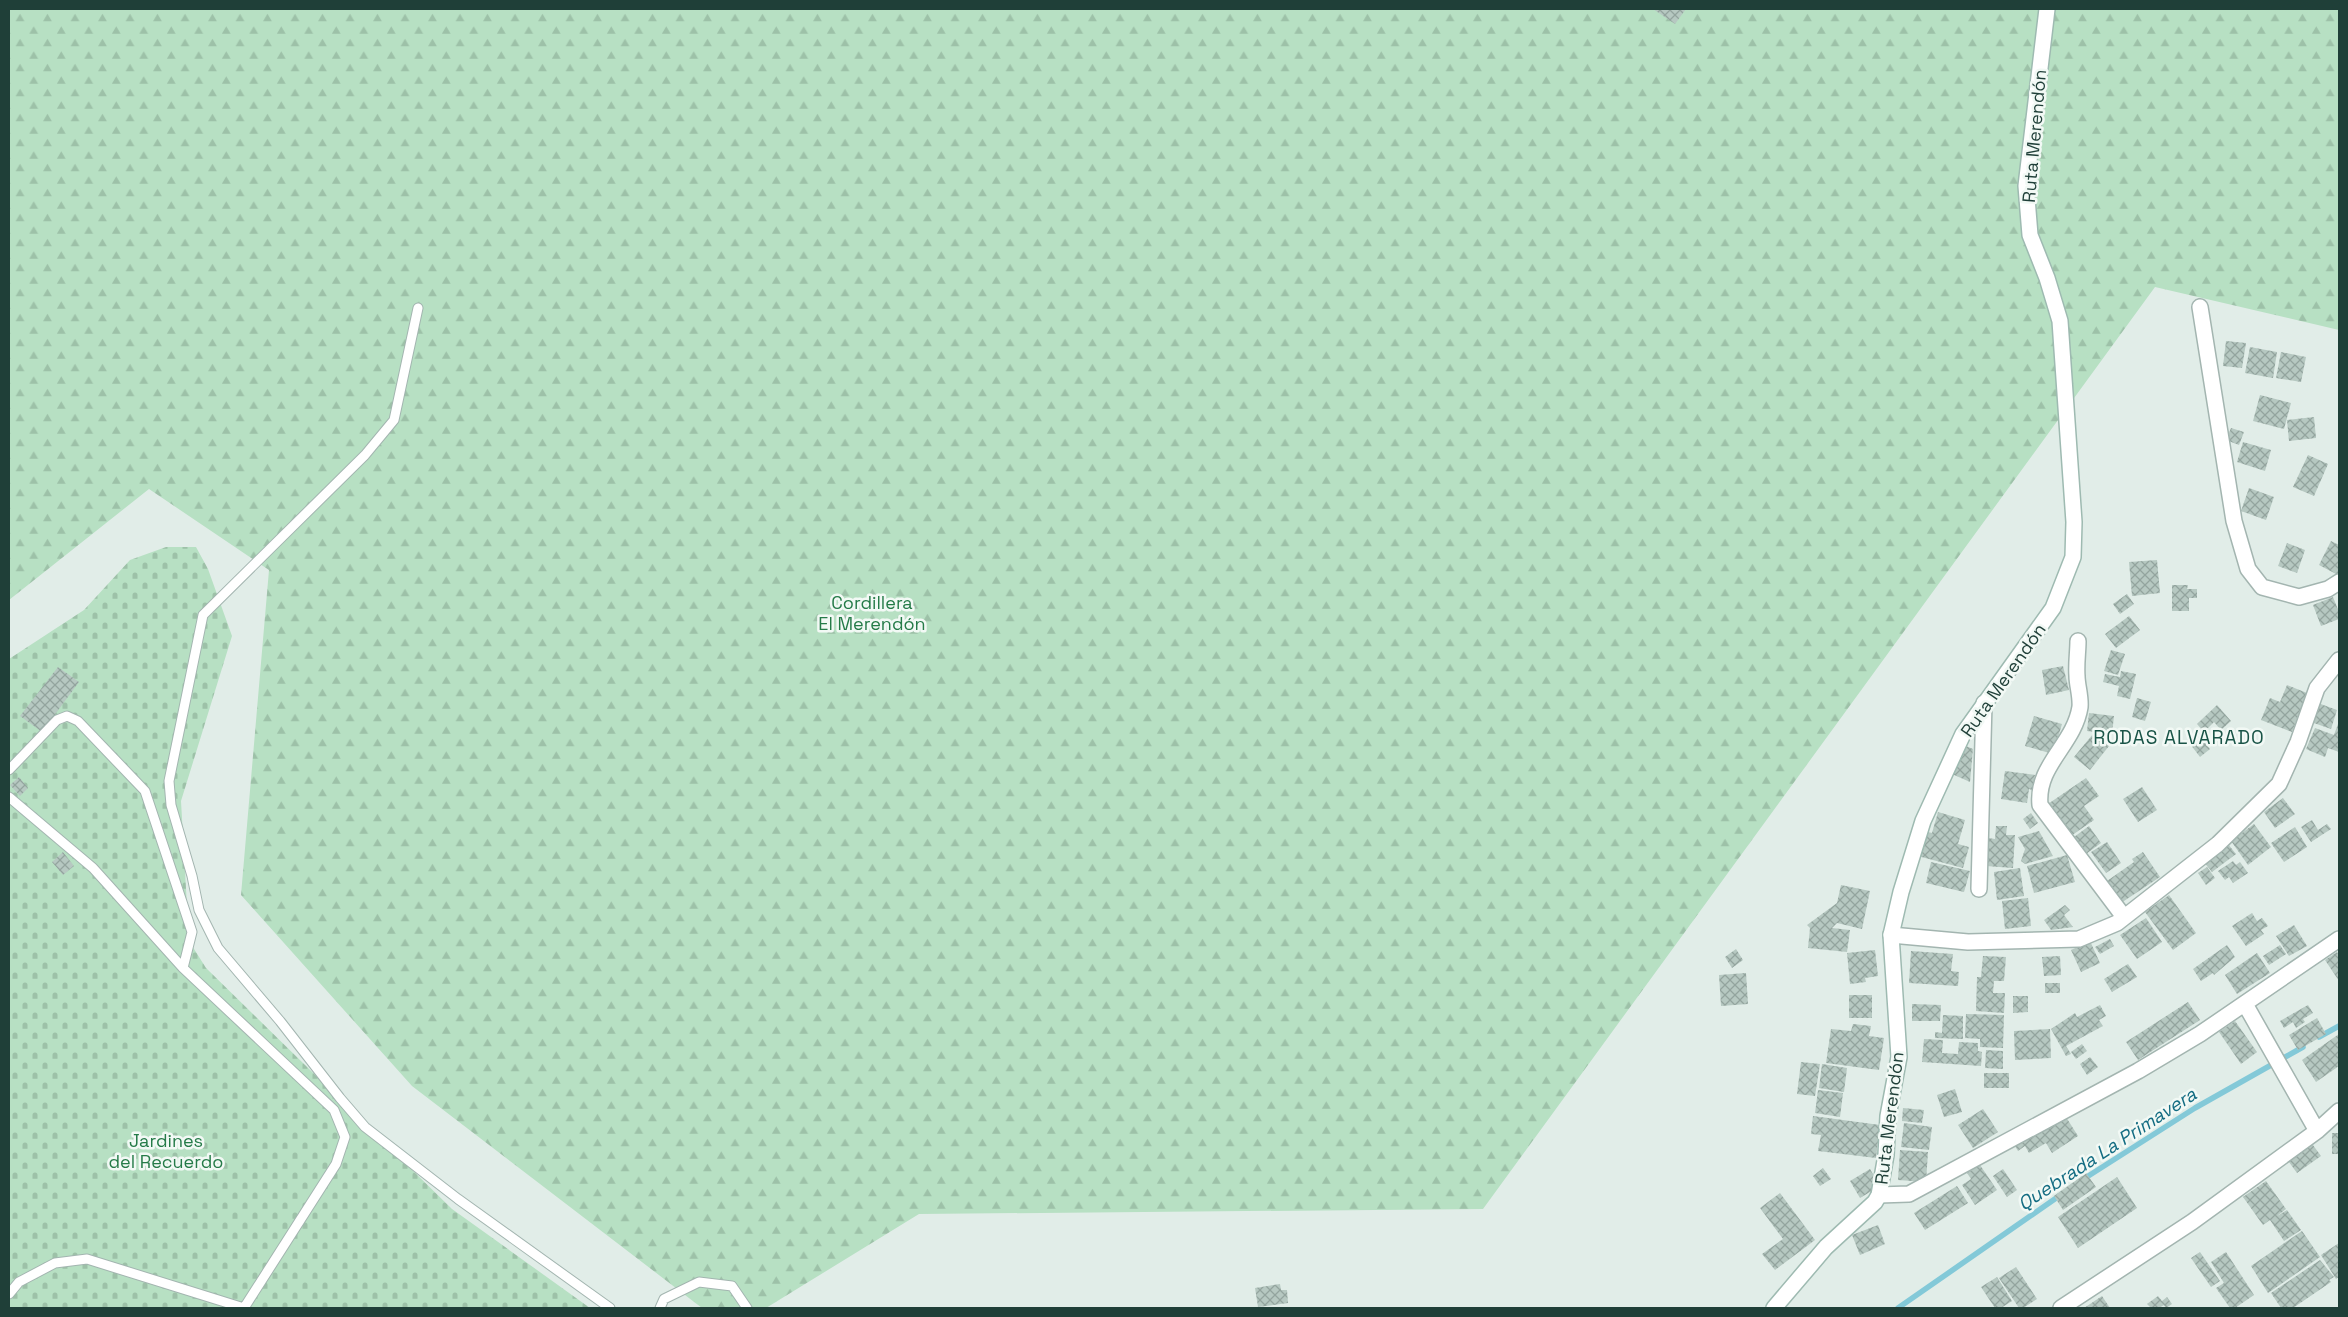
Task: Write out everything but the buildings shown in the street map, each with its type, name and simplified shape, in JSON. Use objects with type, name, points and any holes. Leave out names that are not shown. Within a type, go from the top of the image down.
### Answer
[{"type":"street","name":"Ruta Merendón","points":[[1774,1308],[1826,1247],[1879,1195],[1886,1154],[1888,1116],[1899,1057],[1892,935],[1900,892],[1923,821],[1963,734],[2053,608],[2073,557],[2074,522],[2060,321],[2047,278],[2030,235],[2026,186],[2046,9]]},
{"type":"street","points":[[2200,307],[2234,521],[2248,569],[2262,587],[2299,596],[2328,589],[2339,582]]},
{"type":"street","points":[[2078,640],[2076,673],[2080,706],[2071,733],[2042,777],[2038,791],[2040,805],[2124,918]]},
{"type":"street","points":[[1892,935],[1968,942],[2079,939],[2117,923],[2218,844],[2279,784],[2298,742],[2317,688],[2339,660]]},
{"type":"street","points":[[1979,889],[1984,704]]},
{"type":"street","points":[[1879,1195],[1909,1194],[1949,1175],[2138,1071],[2200,1034],[2339,939]]},
{"type":"street","points":[[2245,1004],[2317,1131]]},
{"type":"street","points":[[2061,1308],[2192,1222],[2317,1131],[2339,1111]]},
{"type":"street","points":[[2317,1131],[2339,1124]]},
{"type":"lane","points":[[418,308],[394,420],[365,455],[203,615],[168,781],[171,806],[192,876],[199,910],[218,948],[280,1021],[365,1127],[458,1199],[610,1308]]},
{"type":"lane","points":[[9,770],[57,720],[67,716],[78,721],[145,791],[192,932],[183,968]]},
{"type":"lane","points":[[9,797],[92,868],[183,968],[334,1110],[345,1137],[336,1164],[244,1308],[87,1259],[55,1263],[19,1282],[9,1292]]},
{"type":"lane","points":[[660,1308],[664,1299],[699,1282],[732,1286],[747,1308]]},
{"type":"green space","name":"Cordillera El Merendón","points":[[9,9],[2339,9],[2339,330],[2155,287],[1483,1209],[919,1214],[766,1308],[702,1308],[412,1086],[241,895],[269,570],[149,489],[9,600]]},
{"type":"green space","name":"Jardines del Recuerdo","points":[[166,547],[196,547],[208,569],[232,636],[181,801],[189,941],[206,968],[452,1209],[590,1308],[9,1308],[9,659],[84,610],[130,560]]},
{"type":"waterway","name":"Quebrada La Primavera","points":[[2319,1037],[2339,1026]]},
{"type":"waterway","name":"Quebrada La Primavera","points":[[2082,1180],[2195,1108],[2303,1047]]},
{"type":"waterway","name":"Quebrada La Primavera","points":[[1898,1308],[2062,1194]]},
{"type":"district","name":"RODAS ALVARADO","points":[[2179,737]]}]
